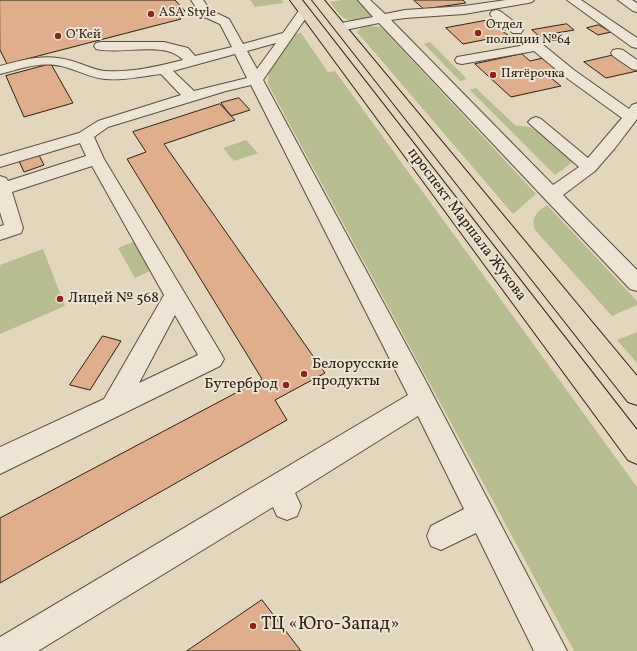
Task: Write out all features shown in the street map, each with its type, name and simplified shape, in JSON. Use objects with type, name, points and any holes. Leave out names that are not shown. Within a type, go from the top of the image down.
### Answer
[{"type":"main road","name":"проспект Маршала Жукова","points":[[306,4],[340,28],[637,394]]},
{"type":"main road","name":"проспект Маршала Жукова","points":[[306,4],[637,451]]},
{"type":"street","points":[[197,0],[206,13],[225,22],[551,651]]},
{"type":"street","points":[[364,0],[637,283]]},
{"type":"street","points":[[573,0],[637,44]]},
{"type":"street","points":[[624,0],[637,8]]},
{"type":"street","points":[[0,162],[85,136],[103,124],[190,96],[256,80],[306,4]]},
{"type":"street","points":[[387,25],[405,14],[530,5]]},
{"type":"street","points":[[340,28],[387,25],[412,26],[488,14],[506,15],[530,5]]},
{"type":"street","points":[[496,14],[516,30]]},
{"type":"street","points":[[0,70],[35,61],[49,60],[107,75],[164,69],[239,50],[286,36]]},
{"type":"street","points":[[100,46],[164,46],[183,51],[193,62]]},
{"type":"street","points":[[462,60],[537,47],[570,74],[634,112],[590,167],[552,194]]},
{"type":"street","points":[[618,53],[637,66]]},
{"type":"street","points":[[164,69],[190,96]]},
{"type":"street","points":[[536,122],[590,167]]},
{"type":"street","points":[[0,461],[212,359],[96,159],[85,136]]},
{"type":"street","points":[[0,234],[14,228],[1,185],[96,159]]},
{"type":"street","points":[[113,407],[175,295]]},
{"type":"street","points":[[8,651],[283,497],[422,400]]},
{"type":"street","points":[[441,536],[481,516]]},
{"type":"green space","points":[[250,0],[282,0],[284,3],[255,7]]},
{"type":"green space","points":[[357,0],[371,15],[360,21],[345,19],[330,2]]},
{"type":"green space","points":[[369,26],[381,27],[536,194],[513,214],[357,32],[361,28]]},
{"type":"green space","points":[[301,33],[328,72],[335,71],[637,487],[637,651],[574,651],[268,84],[270,70],[280,51],[293,34]]},
{"type":"green space","points":[[430,42],[467,79],[460,81],[424,44]]},
{"type":"green space","points":[[476,88],[516,126],[533,128],[540,132],[575,160],[555,175],[470,90]]},
{"type":"green space","points":[[246,140],[258,153],[234,161],[223,148]]},
{"type":"green space","points":[[547,205],[637,301],[637,305],[612,316],[535,230],[535,216]]},
{"type":"green space","points":[[135,241],[152,270],[135,278],[118,248]]},
{"type":"green space","points":[[43,249],[65,306],[0,334],[0,265]]},
{"type":"green space","points":[[637,332],[637,363],[617,340]]},
{"type":"building","name":"О’Кей","points":[[0,0],[175,0],[185,11],[175,13],[181,19],[7,64],[0,50]]},
{"type":"building","points":[[414,0],[463,0],[466,3],[424,9]]},
{"type":"building","name":"Отдел полиции №64","points":[[489,20],[495,25],[499,24],[506,30],[502,31],[508,35],[463,44],[446,28]]},
{"type":"building","points":[[567,24],[574,30],[539,36],[532,30]]},
{"type":"building","points":[[599,25],[611,32],[598,35],[587,28]]},
{"type":"building","points":[[522,54],[530,61],[543,58],[559,71],[546,74],[561,86],[511,97],[475,64]]},
{"type":"building","points":[[614,55],[637,71],[606,78],[584,62]]},
{"type":"building","points":[[51,64],[73,103],[24,117],[6,76]]},
{"type":"building","points":[[239,98],[250,110],[231,116],[221,103]]},
{"type":"building","points":[[220,104],[235,120],[164,144],[325,373],[275,400],[287,420],[0,583],[0,518],[262,379],[127,159],[146,152],[133,132]]},
{"type":"building","points":[[39,155],[44,165],[24,172],[19,161]]},
{"type":"building","points":[[103,336],[121,341],[90,390],[70,385]]},
{"type":"building","name":"ТЦ «Юго-Запад»","points":[[262,600],[301,651],[187,651]]},
{"type":"place","name":"ASA Style","points":[[151,14]]},
{"type":"place","name":"Отдел полиции №64","points":[[478,33]]},
{"type":"place","name":"О’Кей","points":[[58,36]]},
{"type":"place","name":"Пятёрочка","points":[[493,75]]},
{"type":"place","name":"Лицей № 568","points":[[60,299]]},
{"type":"place","name":"Белорусские продукты","points":[[304,374]]},
{"type":"place","name":"Бутерброд","points":[[286,385]]},
{"type":"place","name":"ТЦ «Юго-Запад»","points":[[253,626]]}]
